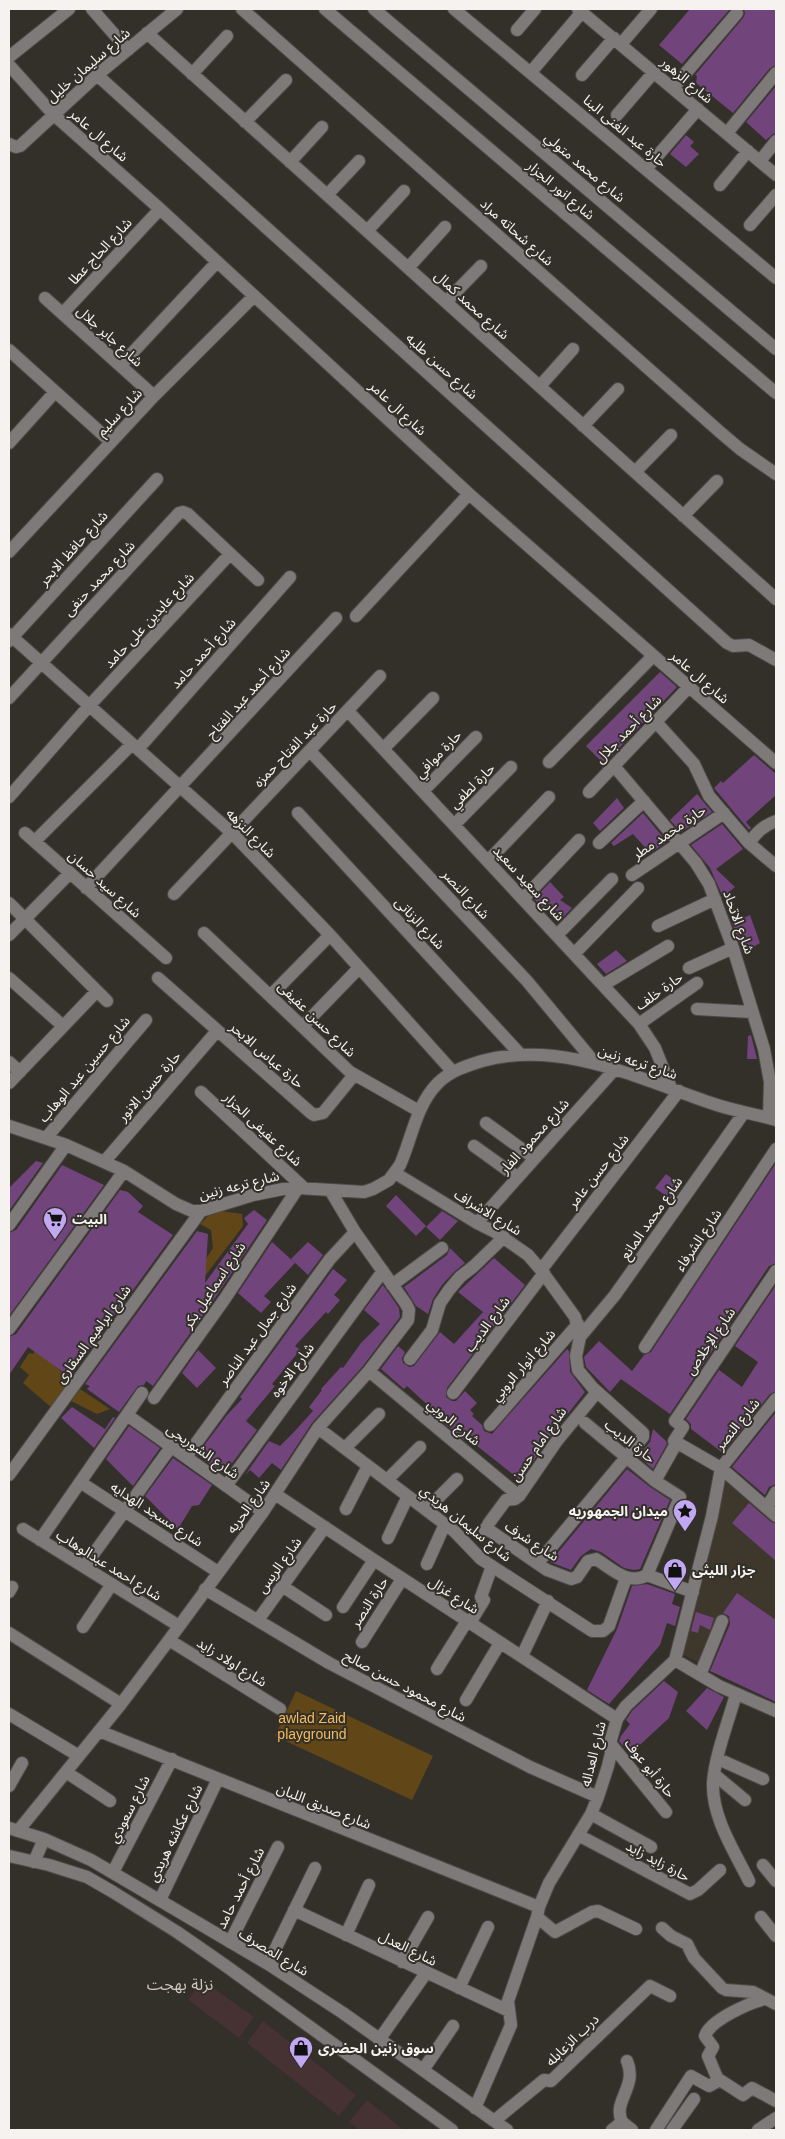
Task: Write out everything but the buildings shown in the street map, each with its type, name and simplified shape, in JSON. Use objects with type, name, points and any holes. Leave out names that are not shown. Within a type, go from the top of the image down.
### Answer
[{"type":"street","points":[[9,57],[69,9]]},
{"type":"street","points":[[92,9],[128,50]]},
{"type":"street","name":"شارع سليمان خليل","points":[[15,145],[177,9]]},
{"type":"street","name":"شارع شحاته مراد","points":[[242,9],[720,432],[740,449],[776,474]]},
{"type":"street","name":"شارع انور الجزار","points":[[325,9],[776,394]]},
{"type":"street","name":"شارع محمد متولي","points":[[374,9],[776,349]]},
{"type":"street","name":"حارة عبد الغنى البنا","points":[[454,9],[776,278]]},
{"type":"street","points":[[516,30],[535,9]]},
{"type":"street","points":[[582,75],[651,9]]},
{"type":"street","points":[[531,72],[580,10]]},
{"type":"street","name":"شارع الزهور","points":[[580,10],[776,175]]},
{"type":"street","points":[[673,88],[737,13]]},
{"type":"street","name":"شارع محمد كمال","points":[[147,33],[776,599]]},
{"type":"street","points":[[192,74],[227,36]]},
{"type":"street","name":"شارع ال عامر","points":[[9,65],[53,114],[160,209],[469,494],[776,763]]},
{"type":"street","points":[[617,114],[654,72]]},
{"type":"street","points":[[727,133],[776,73]]},
{"type":"street","name":"شارع حسن طلبه","points":[[97,75],[727,643],[733,646],[749,645],[776,660]]},
{"type":"street","points":[[245,122],[286,80]]},
{"type":"street","points":[[646,169],[698,109]]},
{"type":"street","points":[[290,162],[322,127]]},
{"type":"street","points":[[760,161],[776,141]]},
{"type":"street","points":[[720,185],[748,151]]},
{"type":"street","points":[[327,195],[359,161]]},
{"type":"street","points":[[367,231],[404,191]]},
{"type":"street","points":[[750,225],[776,195]]},
{"type":"street","name":"شارع الحاج عطا","points":[[62,313],[160,209]]},
{"type":"street","points":[[408,268],[445,227]]},
{"type":"street","points":[[120,365],[218,262]]},
{"type":"street","points":[[446,302],[481,266]]},
{"type":"street","name":"شارع سليم","points":[[9,552],[154,396],[254,296]]},
{"type":"street","name":"شارع جابر جلال","points":[[45,298],[154,396]]},
{"type":"street","points":[[540,386],[573,349]]},
{"type":"street","points":[[9,350],[111,442]]},
{"type":"street","points":[[583,426],[618,388]]},
{"type":"street","points":[[9,443],[55,392]]},
{"type":"street","points":[[635,472],[670,435]]},
{"type":"street","name":"شارع حافظ الابحر","points":[[10,637],[157,479]]},
{"type":"street","points":[[684,516],[717,481]]},
{"type":"street","points":[[356,616],[469,494]]},
{"type":"street","name":"شارع محمد حنفى","points":[[9,698],[179,513],[188,514],[230,554]]},
{"type":"street","points":[[230,554],[258,580]]},
{"type":"street","name":"شارع عابدين على حامد","points":[[9,797],[89,706],[230,554]]},
{"type":"street","name":"شارع أحمد حامد","points":[[30,837],[135,746],[290,577]]},
{"type":"street","name":"شارع أحمد عبد الفتاح","points":[[86,888],[181,788],[336,618]]},
{"type":"street","name":"شارع النزهه","points":[[10,637],[232,833],[330,935],[452,1072]]},
{"type":"street","points":[[549,762],[653,656]]},
{"type":"street","name":"حارة عبد الفتاح حمزه","points":[[174,894],[380,676]]},
{"type":"street","name":"شارع أحمد جلال","points":[[589,792],[688,687]]},
{"type":"street","points":[[383,748],[433,698]]},
{"type":"street","name":"شارع سعيد سعيد","points":[[348,711],[639,1024],[655,1048],[675,1090]]},
{"type":"street","points":[[656,722],[690,759],[709,796],[749,843],[776,866]]},
{"type":"street","name":"حارة موافي","points":[[423,791],[476,737]]},
{"type":"street","name":"شارع النصر","points":[[310,751],[527,981],[594,1063]]},
{"type":"street","name":"شارع الاتحاد","points":[[614,766],[705,877],[715,899],[733,948],[768,1069],[773,1119]]},
{"type":"street","name":"حارة لطفي","points":[[454,825],[511,767]]},
{"type":"street","points":[[488,861],[549,797]]},
{"type":"street","points":[[598,843],[644,801]]},
{"type":"street","name":"شارع الزناتى","points":[[298,813],[520,1054]]},
{"type":"street","name":"حارة محمد مطر","points":[[632,875],[724,813]]},
{"type":"street","points":[[749,843],[765,825],[776,821]]},
{"type":"street","name":"شارع سيد حسان","points":[[30,837],[166,958]]},
{"type":"street","points":[[523,899],[579,840]]},
{"type":"street","points":[[9,935],[70,873]]},
{"type":"street","points":[[557,935],[612,879]]},
{"type":"street","points":[[574,954],[638,888]]},
{"type":"street","points":[[658,926],[715,899]]},
{"type":"street","points":[[9,903],[107,1000]]},
{"type":"street","name":"شارع حسن عفيفى","points":[[204,933],[354,1075],[420,1111]]},
{"type":"street","points":[[271,995],[330,935]]},
{"type":"street","points":[[603,985],[668,946]]},
{"type":"street","points":[[689,968],[733,948]]},
{"type":"street","points":[[303,1026],[359,968]]},
{"type":"street","points":[[9,978],[63,1026]]},
{"type":"street","name":"حارة عباس الابحر","points":[[158,978],[314,1115],[322,1113],[354,1075]]},
{"type":"street","name":"حارة خلف","points":[[639,1024],[697,983]]},
{"type":"street","points":[[9,1083],[97,991]]},
{"type":"street","points":[[697,1009],[752,1012]]},
{"type":"street","name":"شارع حسين عبد الوهاب","points":[[46,1138],[146,1020]]},
{"type":"street","name":"حارة حسن الانور","points":[[104,1162],[217,1031]]},
{"type":"street","name":"شارع ترعه زنين","points":[[9,1126],[66,1145],[124,1171],[183,1209],[201,1211],[261,1193],[301,1188],[364,1192],[381,1185],[395,1173],[404,1157],[420,1111],[433,1089],[452,1072],[497,1057],[520,1054],[545,1054],[594,1063],[743,1114],[773,1119]]},
{"type":"street","points":[[9,1062],[20,1072]]},
{"type":"street","name":"شارع محمود الفار","points":[[477,1223],[614,1070]]},
{"type":"street","name":"شارع حسن عامر","points":[[543,1272],[675,1090]]},
{"type":"street","name":"شارع عفيفى الجزار","points":[[201,1092],[301,1188]]},
{"type":"street","name":"شارع محمد المانع","points":[[579,1330],[615,1295],[743,1114]]},
{"type":"street","points":[[486,1123],[534,1158]]},
{"type":"street","points":[[9,1225],[66,1145]]},
{"type":"street","points":[[474,1146],[517,1178]]},
{"type":"street","name":"شارع الشرفاء","points":[[645,1347],[776,1149]]},
{"type":"street","points":[[9,1329],[124,1171]]},
{"type":"street","name":"شارع الاشراف","points":[[395,1173],[477,1223],[504,1237],[528,1255],[543,1272],[575,1317],[579,1330]]},
{"type":"street","name":"شارع اسماعيل بكر","points":[[40,1540],[126,1416],[148,1395],[224,1300],[301,1188]]},
{"type":"street","name":"شارع الحريه","points":[[13,1830],[66,1772],[121,1704],[263,1512],[318,1428],[369,1371],[408,1320],[406,1304],[355,1232],[330,1190]]},
{"type":"street","name":"شارع ابراهيم السقارى","points":[[9,1475],[201,1211]]},
{"type":"street","name":"شارع جمال عبد الناصر","points":[[186,1457],[330,1259],[355,1232]]},
{"type":"street","points":[[410,1359],[432,1330],[440,1303],[449,1290],[460,1277],[504,1237]]},
{"type":"street","points":[[392,1285],[442,1248]]},
{"type":"street","name":"شارع الاخوه","points":[[226,1486],[383,1271]]},
{"type":"street","name":"شارع الإخلاص","points":[[677,1442],[674,1441],[683,1427],[675,1422],[776,1271]]},
{"type":"street","name":"شارع الديب","points":[[453,1393],[543,1272]]},
{"type":"street","points":[[538,1563],[643,1437],[643,1433],[597,1392],[578,1370],[576,1356],[579,1330]]},
{"type":"street","name":"شارع انوار الروبي","points":[[490,1425],[579,1330]]},
{"type":"street","name":"شارع الروبي","points":[[369,1371],[519,1496]]},
{"type":"street","name":"شارع امام حسن","points":[[486,1530],[506,1500],[515,1499],[519,1496],[556,1442],[597,1392]]},
{"type":"street","name":"شارع النصر","points":[[721,1468],[776,1399]]},
{"type":"street","points":[[345,1448],[378,1414]]},
{"type":"street","name":"شارع الشوربجى","points":[[126,1416],[263,1512]]},
{"type":"street","name":"حارة الديب","points":[[585,1423],[625,1458],[680,1497],[647,1575]]},
{"type":"street","name":"شارع سليمان هريدي","points":[[318,1428],[445,1524],[470,1549],[492,1566],[592,1631],[603,1630],[609,1626],[626,1578]]},
{"type":"street","points":[[656,1481],[677,1442],[721,1468],[776,1516]]},
{"type":"street","points":[[387,1480],[420,1446]]},
{"type":"street","points":[[84,1567],[171,1447]]},
{"type":"street","points":[[346,1509],[368,1466]]},
{"type":"street","points":[[721,1468],[712,1516],[675,1660],[736,1694],[776,1711]]},
{"type":"street","points":[[426,1510],[456,1479]]},
{"type":"street","name":"شارع مسجد الهدايه","points":[[80,1482],[218,1572]]},
{"type":"street","points":[[766,1507],[776,1492]]},
{"type":"street","name":"شارع غزال","points":[[275,1494],[617,1719]]},
{"type":"street","points":[[388,1538],[408,1496]]},
{"type":"street","points":[[427,1564],[445,1524]]},
{"type":"street","name":"شارع الريس","points":[[258,1620],[325,1527]]},
{"type":"street","name":"شارع احمد عبدالوهاب","points":[[23,1529],[179,1626]]},
{"type":"street","name":"شارع شرف","points":[[486,1530],[554,1573],[573,1580],[588,1561],[596,1559],[626,1578]]},
{"type":"street","points":[[343,1607],[374,1560]]},
{"type":"street","points":[[437,1669],[484,1600],[481,1596],[492,1566]]},
{"type":"street","points":[[626,1578],[639,1580],[647,1575],[693,1592]]},
{"type":"street","name":"حارة النصر","points":[[362,1642],[402,1579]]},
{"type":"street","points":[[83,1627],[112,1584]]},
{"type":"street","points":[[282,1586],[326,1615]]},
{"type":"street","name":"شارع محمود حسن صالح","points":[[205,1589],[329,1663],[513,1759],[598,1797]]},
{"type":"street","points":[[522,1656],[548,1601]]},
{"type":"street","points":[[700,1675],[722,1620]]},
{"type":"street","points":[[9,1633],[121,1704]]},
{"type":"street","name":"شارع اولاد زايد","points":[[169,1640],[280,1709]]},
{"type":"street","points":[[466,1700],[500,1643]]},
{"type":"street","name":"شارع العداله","points":[[475,2108],[511,2025],[508,2001],[549,1884],[591,1814],[598,1797],[608,1766],[611,1753],[610,1743],[617,1719],[626,1706],[675,1660]]},
{"type":"street","points":[[736,1694],[713,1784],[717,1810],[726,1836],[749,1882]]},
{"type":"street","points":[[9,1714],[79,1756]]},
{"type":"street","name":"شارع صديق اللبان","points":[[99,1731],[218,1778],[538,1912],[555,1932],[592,1912],[598,1911],[636,1929]]},
{"type":"street","name":"حارة أبو عوف","points":[[610,1743],[666,1812]]},
{"type":"street","points":[[718,1759],[763,1779]]},
{"type":"street","name":"شارع سعودي","points":[[113,1872],[172,1760]]},
{"type":"street","points":[[9,1786],[22,1763]]},
{"type":"street","points":[[66,1772],[110,1801]]},
{"type":"street","points":[[715,1774],[745,1800]]},
{"type":"street","name":"شارع عكاشه هريدي","points":[[160,1900],[218,1778]]},
{"type":"street","points":[[591,1814],[651,1847]]},
{"type":"street","name":"شارع المصرف","points":[[13,1830],[68,1848],[113,1872],[268,1964],[343,2013],[507,2130]]},
{"type":"street","name":"حارة زايد زايد","points":[[578,1835],[690,1894],[698,1890],[720,1870]]},
{"type":"street","points":[[34,1862],[44,1839]]},
{"type":"street","name":"شارع أحمد حامد","points":[[230,1942],[278,1847]]},
{"type":"street","points":[[9,1856],[87,1877],[177,1932],[452,2130]]},
{"type":"street","points":[[763,1865],[776,1881]]},
{"type":"street","points":[[268,1964],[315,1868]]},
{"type":"street","points":[[346,1935],[369,1885]]},
{"type":"street","name":"شارع العدل","points":[[294,1910],[509,2011]]},
{"type":"street","points":[[761,1917],[776,1936]]},
{"type":"street","points":[[402,1962],[428,1918]]},
{"type":"street","points":[[459,1988],[488,1927]]},
{"type":"street","points":[[662,1928],[671,1936],[686,1944],[694,1958],[722,1988],[753,1992],[770,2002]]},
{"type":"street","points":[[379,2040],[426,1973]]},
{"type":"street","name":"درب الزعابله","points":[[494,2121],[544,2080],[551,2081],[649,1987],[670,1996]]},
{"type":"street","points":[[770,2002],[742,2008],[723,2018],[707,2031],[705,2036],[713,2047],[708,2056],[718,2080],[742,2095],[752,2088],[776,2101]]},
{"type":"street","points":[[423,2070],[453,2026]]},
{"type":"street","points":[[622,2128],[619,2109],[631,2076],[627,2061]]},
{"type":"street","points":[[656,2130],[691,2076],[709,2086],[712,2086],[718,2080]]},
{"type":"street","points":[[672,2130],[694,2099]]},
{"type":"street","points":[[758,2130],[776,2118]]},
{"type":"shaded area","points":[[725,1475],[776,1522],[776,1653],[720,1615],[699,1663],[680,1653]]},
{"type":"shaded area","points":[[202,1980],[254,2017],[239,2038],[188,2000]]},
{"type":"shaded area","name":"سوق زنين الحضرى","points":[[263,2021],[356,2095],[339,2116],[247,2043]]},
{"type":"shaded area","points":[[367,2100],[404,2130],[359,2130],[349,2122]]},
{"type":"green space","points":[[214,1210],[242,1214],[243,1226],[202,1280],[198,1271],[213,1248],[211,1230],[200,1224]]},
{"type":"green space","points":[[40,1345],[44,1357],[74,1382],[53,1409],[23,1383],[29,1375],[20,1367],[29,1353],[33,1354]]},
{"type":"green space","points":[[80,1389],[110,1409],[97,1414],[71,1401]]},
{"type":"green space","name":"awlad Zaid playground","points":[[296,1691],[433,1756],[412,1800],[275,1736]]},
{"type":"place","name":"البيت","points":[[55,1240]]},
{"type":"place","name":"ميدان الجمهوريه","points":[[685,1532]]},
{"type":"place","name":"جزار الليثى","points":[[675,1591]]},
{"type":"place","name":"سوق زنين الحضرى","points":[[301,2069]]},
{"type":"district","name":"نزلة بهجت","points":[[180,1984]]}]
